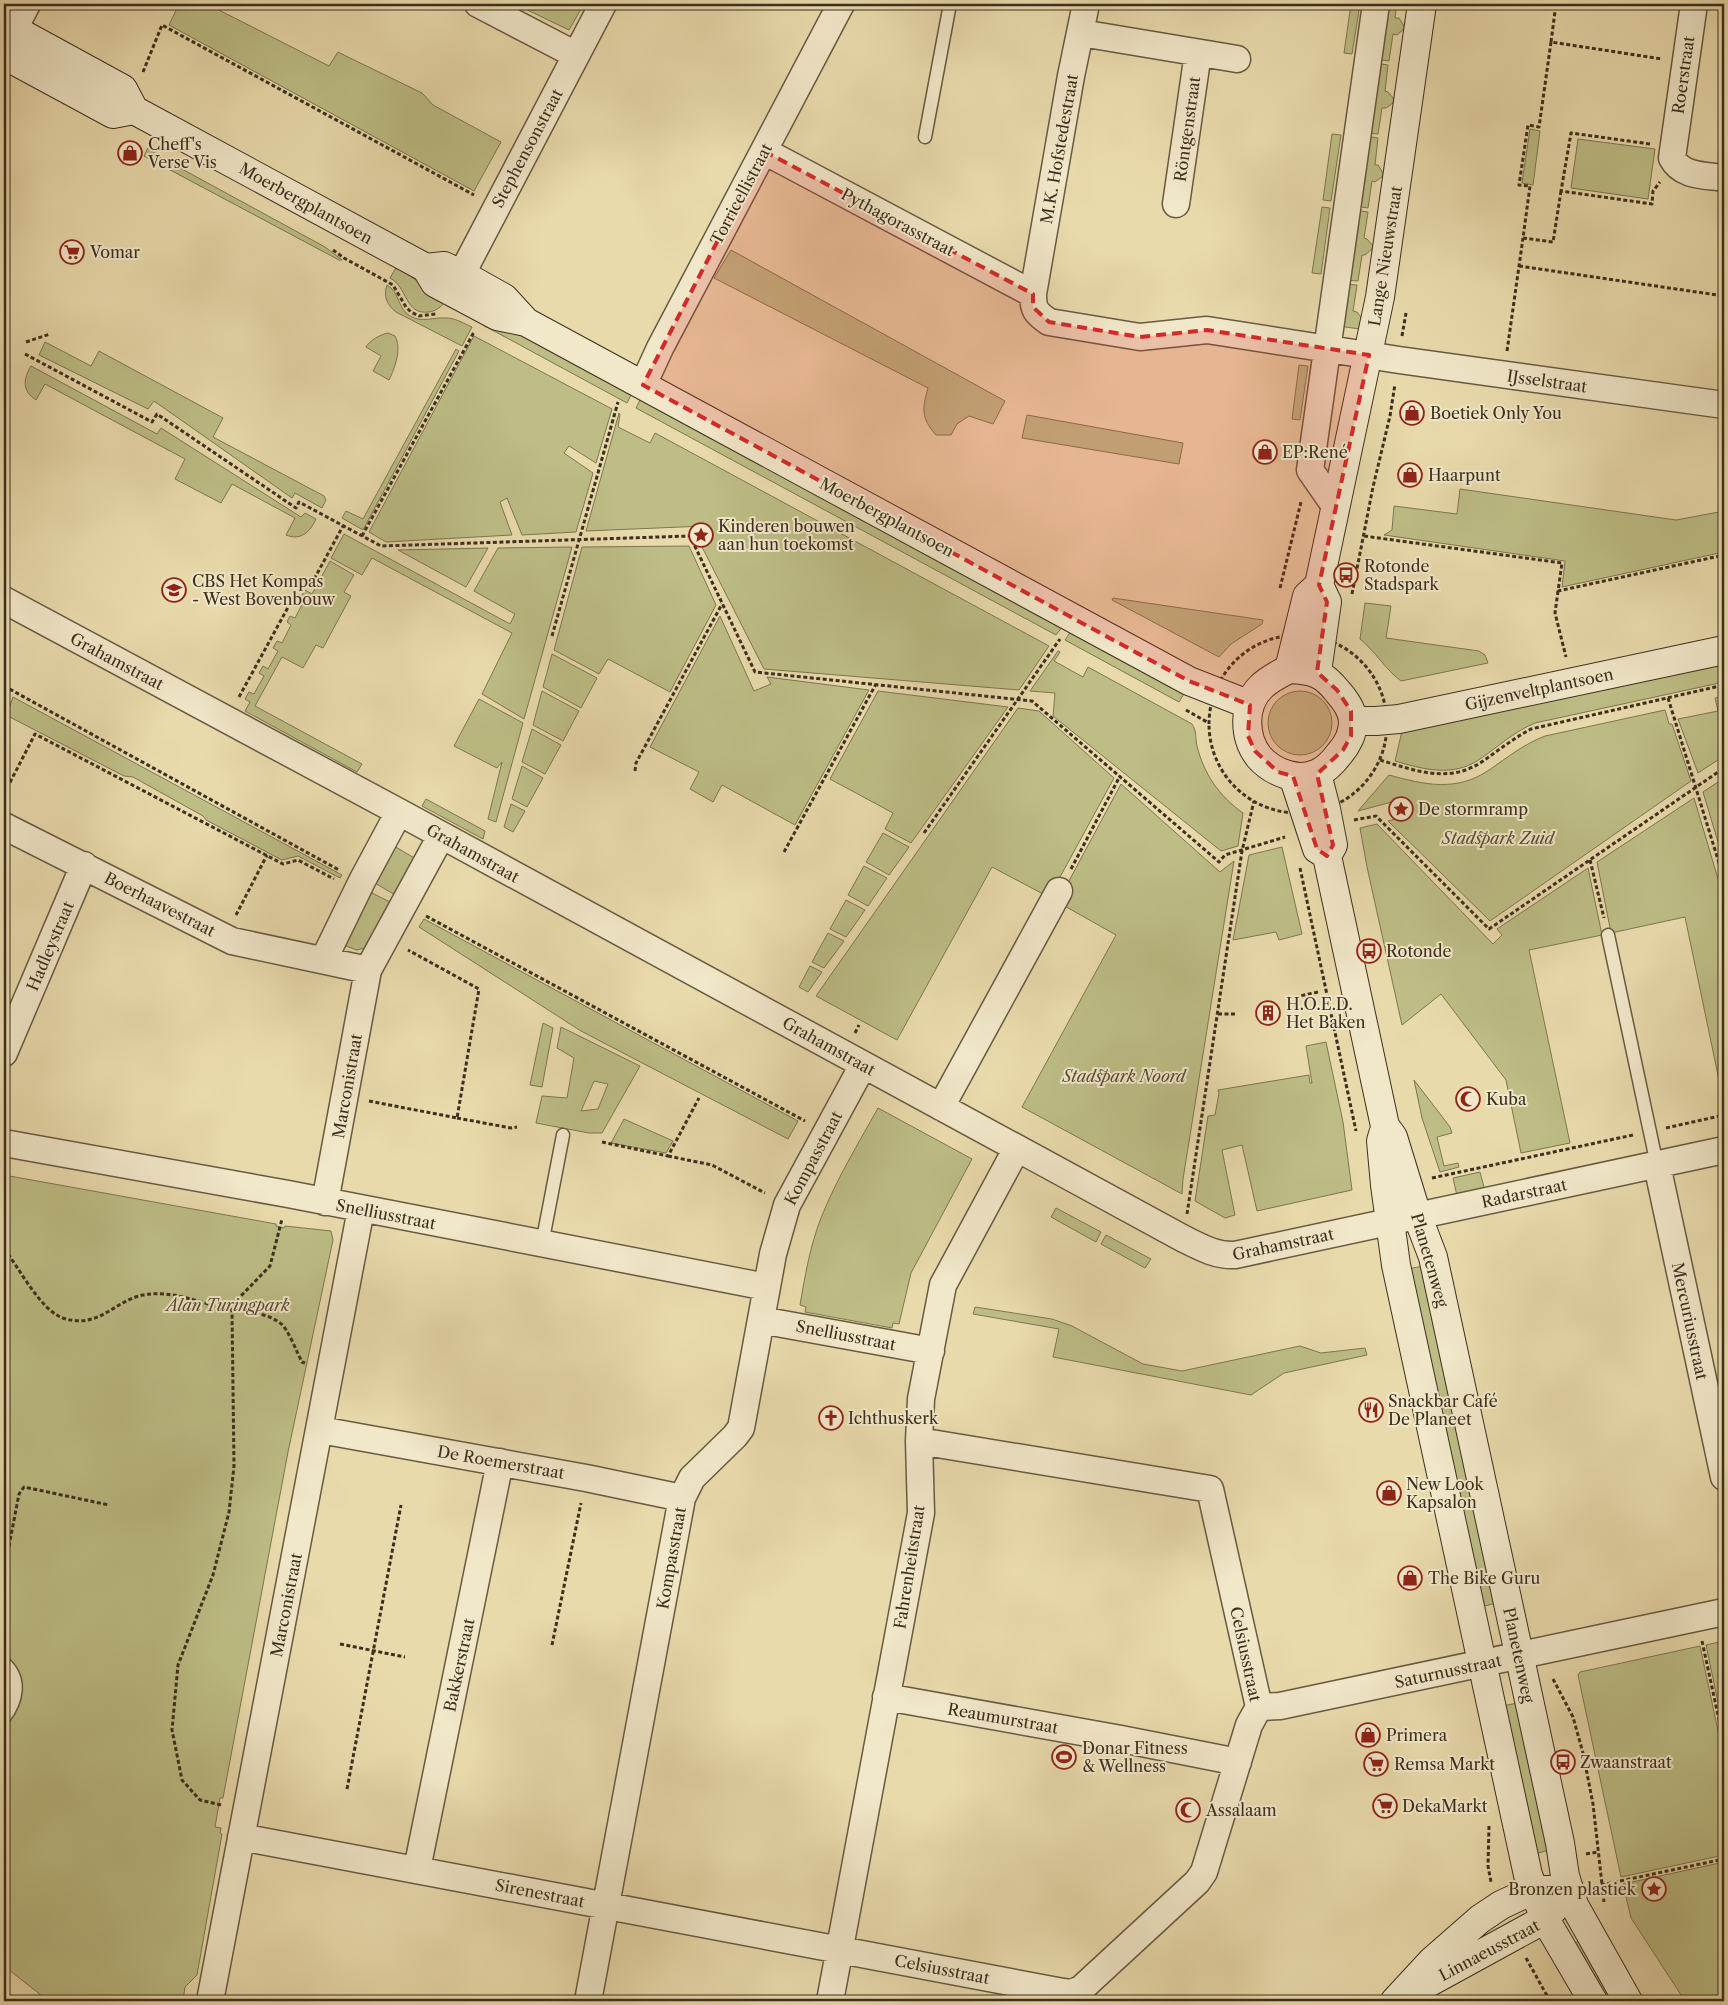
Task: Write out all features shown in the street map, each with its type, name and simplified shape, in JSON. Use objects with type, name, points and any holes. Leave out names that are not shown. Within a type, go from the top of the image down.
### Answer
[{"type":"street","points":[[4,55],[113,114],[134,110],[123,89],[7,30],[27,4]]},
{"type":"street","points":[[478,4],[576,55]]},
{"type":"street","name":"Stephensonstraat","points":[[459,284],[496,207],[603,4]]},
{"type":"street","name":"Torricellistraat","points":[[643,385],[660,348],[841,4]]},
{"type":"street","name":"M.K. Hofstedestraat","points":[[1033,294],[1071,76],[1086,4]]},
{"type":"street","points":[[1335,506],[1310,470],[1376,4]]},
{"type":"street","name":"Lange Nieuwstraat","points":[[1317,672],[1310,636],[1307,596],[1319,585],[1369,355],[1380,298],[1422,4]]},
{"type":"street","name":"Roerstraat","points":[[1674,156],[1694,4]]},
{"type":"street","name":"Röntgenstraat","points":[[1081,33],[1237,59]]},
{"type":"street","name":"Röntgenstraat","points":[[1176,204],[1198,53]]},
{"type":"street","name":"Moerbergplantsoen","points":[[134,110],[426,268],[435,283],[459,284],[504,298],[526,322]]},
{"type":"street","name":"Pythagorasstraat","points":[[764,151],[1033,294]]},
{"type":"street","points":[[1674,156],[1688,173],[1724,178]]},
{"type":"street","name":"Moerbergplantsoen","points":[[459,284],[486,310],[497,316],[526,322],[1189,681],[1250,705]]},
{"type":"street","name":"IJsselstraat","points":[[1033,294],[1033,307],[1040,316],[1049,322],[1140,337],[1207,330],[1504,375],[1724,405]]},
{"type":"street","name":"Grahamstraat","points":[[4,600],[399,812],[1184,1239],[1214,1253],[1225,1256],[1235,1255],[1390,1221]]},
{"type":"street","name":"Lange Nieuwstraat","points":[[1289,669],[1310,636]]},
{"type":"street","name":"Gijzenveltplantsoen","points":[[1353,721],[1386,720],[1724,650]]},
{"type":"street","points":[[1289,669],[1317,672],[1329,681],[1346,702],[1353,721],[1350,736],[1343,750],[1332,764],[1305,775],[1278,772],[1264,763],[1255,751],[1248,736],[1247,721],[1250,705],[1259,688],[1274,676],[1289,669]]},
{"type":"street","name":"Planetenweg","points":[[1305,775],[1318,820],[1317,849],[1327,856],[1386,1126],[1394,1137],[1417,1215],[1433,1257],[1569,1890],[1578,1913],[1628,2001]]},
{"type":"street","points":[[368,970],[324,959],[362,880],[399,812]]},
{"type":"street","name":"Boerhaavestraat","points":[[4,826],[232,941],[324,959]]},
{"type":"street","name":"Marconistraat","points":[[325,1202],[368,970],[442,836]]},
{"type":"street","name":"Hadleystraat","points":[[4,1053],[84,865]]},
{"type":"street","points":[[941,1107],[1059,891]]},
{"type":"street","name":"Kompasstraat","points":[[588,2001],[682,1498],[692,1478],[741,1428],[773,1254],[787,1205],[863,1065]]},
{"type":"street","name":"Planetenweg","points":[[1386,1126],[1381,1141],[1396,1265],[1528,1875],[1545,1920],[1593,2001]]},
{"type":"street","name":"Snelliusstraat","points":[[4,1143],[288,1194],[767,1287]]},
{"type":"street","name":"Fahrenheitstraat","points":[[830,2001],[921,1513],[919,1441],[922,1399],[943,1285],[1017,1148]]},
{"type":"street","name":"Radarstraat","points":[[1390,1221],[1724,1150]]},
{"type":"street","name":"Mercuriusstraat","points":[[1658,1165],[1714,1385],[1724,1477]]},
{"type":"street","name":"Marconistraat","points":[[210,2001],[361,1209]]},
{"type":"street","name":"Snelliusstraat","points":[[761,1320],[930,1351]]},
{"type":"street","name":"De Roemerstraat","points":[[320,1430],[586,1478],[682,1498]]},
{"type":"street","name":"Celsiusstraat","points":[[839,1949],[1062,1992],[1072,1993],[1081,1989],[1197,1882],[1204,1872],[1249,1725],[1259,1707],[1210,1489],[919,1441]]},
{"type":"street","name":"Bakkerstraat","points":[[417,1869],[500,1462]]},
{"type":"street","name":"Saturnusstraat","points":[[1259,1707],[1280,1706],[1483,1665],[1724,1612]]},
{"type":"street","name":"Reaumurstraat","points":[[886,1697],[1238,1762]]},
{"type":"street","name":"Sirenestraat","points":[[244,1824],[417,1869],[839,1949]]},
{"type":"street","name":"Linnaeusstraat","points":[[1396,2000],[1432,1961],[1480,1919],[1500,1905],[1533,1890],[1569,1890]]},
{"type":"street","name":"Linnaeusstraat","points":[[1396,2000],[1545,1920],[1569,1890]]},
{"type":"lane","points":[[924,137],[950,4]]},
{"type":"lane","points":[[1608,936],[1658,1165]]},
{"type":"lane","points":[[542,1244],[563,1135]]},
{"type":"lane","points":[[4,1664],[14,1677],[17,1692],[13,1706],[4,1718]]},
{"type":"path","points":[[1504,375],[1530,186],[1519,185],[1528,126],[1539,127],[1556,4]]},
{"type":"path","points":[[142,75],[162,25],[496,207]]},
{"type":"path","points":[[1551,42],[1685,62]]},
{"type":"path","points":[[1523,238],[1553,242],[1561,191],[1572,133],[1674,156],[1653,190],[1652,204],[1561,191]]},
{"type":"path","points":[[1519,266],[1724,296]]},
{"type":"path","points":[[362,536],[486,310]]},
{"type":"path","points":[[26,342],[50,334]]},
{"type":"path","points":[[25,354],[152,422],[157,414],[296,508],[299,502],[381,546],[690,536],[755,672],[1032,701],[1219,862],[1225,855],[1281,838],[1318,820],[1359,789],[1380,760],[1386,736],[1386,720],[1382,695],[1371,672],[1354,654],[1342,646],[1310,636],[1269,639],[1248,649],[1224,671],[1214,692],[1207,722],[1215,757],[1221,772],[1231,784],[1254,801],[1275,811],[1318,820],[1376,816],[1489,929],[1724,768]]},
{"type":"path","points":[[552,636],[618,402]]},
{"type":"path","points":[[1279,593],[1305,483],[1310,470]]},
{"type":"path","points":[[227,720],[304,578],[312,583],[343,526]]},
{"type":"path","points":[[1364,536],[1562,563],[1555,613],[1566,657]]},
{"type":"path","points":[[1558,591],[1724,555]]},
{"type":"path","points":[[635,771],[636,763],[722,604]]},
{"type":"path","points":[[924,833],[1074,618]]},
{"type":"path","points":[[1269,639],[1271,630]]},
{"type":"path","points":[[784,852],[876,684]]},
{"type":"path","points":[[1380,760],[1421,772],[1458,773],[1483,762],[1518,736],[1531,729],[1724,685]]},
{"type":"path","points":[[1668,698],[1724,879]]},
{"type":"path","points":[[4,794],[35,734],[267,856],[284,864],[298,860],[341,883]]},
{"type":"path","points":[[1059,891],[1120,776]]},
{"type":"path","points":[[1184,1239],[1242,851],[1254,801]]},
{"type":"path","points":[[225,938],[267,856]]},
{"type":"path","points":[[1590,860],[1608,936]]},
{"type":"path","points":[[385,938],[479,989],[457,1118]]},
{"type":"path","points":[[1295,997],[1318,992]]},
{"type":"path","points":[[1218,1014],[1237,1014]]},
{"type":"path","points":[[346,1096],[511,1128],[517,1126]]},
{"type":"path","points":[[668,1156],[699,1098]]},
{"type":"path","points":[[1430,1178],[1724,1115]]},
{"type":"path","points":[[602,1142],[712,1164],[787,1205]]},
{"type":"path","points":[[244,1824],[200,1800],[182,1780],[172,1730],[178,1665],[213,1576],[229,1512],[234,1466],[232,1310],[235,1302],[270,1266],[288,1194]]},
{"type":"path","points":[[4,1249],[50,1310],[64,1319],[81,1321],[95,1319],[136,1298],[158,1293],[205,1302],[232,1310],[264,1314],[282,1324],[302,1362],[330,1372]]},
{"type":"path","points":[[552,1645],[586,1478]]},
{"type":"path","points":[[4,1572],[19,1494],[24,1487],[109,1505]]},
{"type":"path","points":[[347,1789],[401,1505]]},
{"type":"path","points":[[1697,1618],[1724,1744]]},
{"type":"path","points":[[340,1644],[405,1657]]},
{"type":"path","points":[[1601,1885],[1724,1859]]},
{"type":"path","points":[[4,1991],[17,2001]]},
{"type":"highlighted area","points":[[764,151],[1033,294],[1033,307],[1049,322],[1140,337],[1207,330],[1369,355],[1319,585],[1327,602],[1317,672],[1337,690],[1351,711],[1351,736],[1343,750],[1317,774],[1333,845],[1327,856],[1317,849],[1293,776],[1278,772],[1255,751],[1248,736],[1250,705],[1189,681],[643,385]]},
{"type":"green space","points":[[179,4],[207,4],[329,66],[338,52],[422,93],[433,105],[501,142],[474,191],[169,25]]},
{"type":"green space","points":[[515,4],[584,4],[569,30]]},
{"type":"green space","points":[[1351,4],[1360,4],[1352,54],[1344,53]]},
{"type":"green space","points":[[1383,4],[1397,4],[1395,18],[1399,18],[1404,26],[1404,29],[1397,35],[1393,34],[1389,61],[1375,59]]},
{"type":"green space","points":[[1375,63],[1388,65],[1385,91],[1394,99],[1393,103],[1386,108],[1382,108],[1378,134],[1365,133]]},
{"type":"green space","points":[[1530,129],[1540,131],[1533,185],[1522,183]]},
{"type":"green space","points":[[1332,134],[1341,135],[1331,201],[1323,200]]},
{"type":"green space","points":[[1365,136],[1378,138],[1375,165],[1378,165],[1383,173],[1383,176],[1375,182],[1372,181],[1368,208],[1355,206]]},
{"type":"green space","points":[[1578,139],[1655,149],[1648,199],[1571,188]]},
{"type":"green space","points":[[148,148],[160,157],[325,247],[342,260],[144,156]]},
{"type":"green space","points":[[1322,207],[1330,208],[1321,274],[1312,273]]},
{"type":"green space","points":[[1355,210],[1368,212],[1364,238],[1373,246],[1365,255],[1362,255],[1358,281],[1344,280]]},
{"type":"green space","points":[[731,250],[1005,401],[993,424],[969,416],[957,424],[951,435],[936,435],[925,418],[924,413],[928,388],[714,278]]},
{"type":"green space","points":[[397,266],[445,302],[429,312],[421,312],[415,309],[410,305],[396,282],[390,278]]},
{"type":"green space","points":[[1344,284],[1357,285],[1353,311],[1357,312],[1364,321],[1360,329],[1338,326]]},
{"type":"green space","points":[[387,285],[394,291],[406,313],[414,318],[449,318],[472,327],[462,346],[396,312],[387,300],[385,293]]},
{"type":"green space","points":[[487,319],[514,333],[531,339],[632,393],[627,403],[483,325]]},
{"type":"green space","points":[[388,333],[395,336],[398,346],[395,364],[389,380],[373,371],[381,356],[366,347],[376,338]]},
{"type":"green space","points":[[474,336],[612,409],[596,463],[569,446],[564,453],[593,473],[576,532],[522,535],[507,498],[500,502],[512,535],[386,542],[369,532]]},
{"type":"green space","points":[[45,342],[91,366],[99,351],[223,418],[213,437],[324,496],[326,500],[322,508],[295,493],[292,498],[154,401],[148,409],[39,355]]},
{"type":"green space","points":[[456,349],[459,351],[363,530],[342,518],[346,511],[363,519]]},
{"type":"green space","points":[[1299,365],[1308,366],[1300,420],[1292,419]]},
{"type":"green space","points":[[31,366],[157,434],[161,428],[301,517],[305,513],[316,519],[314,524],[301,536],[291,537],[286,535],[295,518],[232,484],[221,503],[175,479],[185,459],[45,384],[36,400],[28,393],[25,384],[26,376]]},
{"type":"green space","points":[[641,398],[1063,626],[1056,635],[636,408]]},
{"type":"green space","points":[[619,413],[618,427],[650,443],[655,433],[1049,646],[1019,690],[764,669],[701,545],[706,544],[705,526],[586,531]]},
{"type":"green space","points":[[1027,415],[1183,443],[1179,464],[1022,438]]},
{"type":"green space","points":[[1460,489],[1676,520],[1724,511],[1724,552],[1562,587],[1565,561],[1384,535],[1392,530],[1394,506],[1457,514]]},
{"type":"green space","points":[[344,534],[510,624],[515,614],[474,591],[498,548],[572,547],[524,719],[482,694],[512,633],[372,558],[362,575],[331,558]]},
{"type":"green space","points":[[689,546],[716,605],[670,692],[608,659],[599,674],[554,650],[582,547]]},
{"type":"green space","points":[[488,548],[466,587],[398,550]]},
{"type":"green space","points":[[330,561],[354,575],[344,592],[351,596],[323,648],[316,645],[303,668],[282,657],[255,706],[362,764],[357,772],[245,711],[250,702],[245,699],[249,692],[254,694],[264,676],[259,673],[263,666],[268,669],[278,651],[273,648],[277,641],[282,643],[291,625],[287,622],[290,616],[295,618],[305,599],[301,597],[305,590],[312,594]]},
{"type":"green space","points":[[1113,598],[1263,620],[1262,624],[1231,644],[1219,657],[1112,600]]},
{"type":"green space","points":[[1365,603],[1391,606],[1386,638],[1479,651],[1485,655],[1488,663],[1401,681],[1360,639]]},
{"type":"green space","points":[[720,616],[754,691],[771,684],[767,677],[869,690],[795,825],[722,785],[713,802],[690,789],[699,772],[650,747]]},
{"type":"green space","points":[[1071,631],[1185,692],[1179,702],[1065,640]]},
{"type":"green space","points":[[1058,651],[1060,652],[1054,661],[1083,677],[1088,667],[1192,724],[1195,729],[1200,756],[1208,775],[1220,792],[1243,813],[1238,846],[1221,851],[1053,716],[1055,693],[1030,691]]},
{"type":"green space","points":[[552,654],[597,678],[581,708],[543,687]]},
{"type":"green space","points":[[1724,663],[1724,682],[1535,723],[1505,740],[1477,761],[1457,769],[1426,769],[1395,761],[1402,731]]},
{"type":"green space","points":[[542,691],[579,711],[563,741],[533,725]]},
{"type":"green space","points":[[878,691],[1008,707],[911,843],[885,829],[893,813],[830,779]]},
{"type":"green space","points":[[1294,691],[1306,691],[1323,700],[1330,711],[1332,723],[1330,735],[1323,746],[1306,755],[1294,755],[1282,750],[1273,741],[1268,729],[1268,717],[1273,705],[1282,696]]},
{"type":"green space","points":[[1724,696],[1724,756],[1698,773],[1678,719],[1718,711],[1715,698]]},
{"type":"green space","points":[[13,697],[342,875],[340,878],[298,856],[282,860],[206,820],[203,816],[133,777],[124,776],[4,714],[4,706],[9,709]]},
{"type":"green space","points":[[479,699],[523,723],[496,822],[488,819],[502,762],[497,768],[454,746]]},
{"type":"green space","points":[[1018,708],[1039,711],[1114,778],[1054,888],[1045,895],[992,867],[897,1040],[816,996]]},
{"type":"green space","name":"Stadspark Zuid","points":[[1665,710],[1669,724],[1672,724],[1691,781],[1490,921],[1388,821],[1407,816],[1403,799],[1358,811],[1389,775],[1428,784],[1453,784],[1477,777],[1523,747],[1545,736]]},
{"type":"green space","points":[[532,729],[561,745],[545,774],[522,762]]},
{"type":"green space","points":[[522,766],[543,778],[527,807],[512,799]]},
{"type":"green space","points":[[1724,778],[1724,862],[1703,792]]},
{"type":"green space","name":"Stadspark Noord","points":[[1121,784],[1220,872],[1234,861],[1182,1194],[1022,1107],[1116,935],[1061,904],[1063,892]]},
{"type":"green space","name":"Stadspark Zuid","points":[[1694,798],[1724,899],[1724,1104],[1685,917],[1611,933],[1597,862]]},
{"type":"green space","points":[[426,799],[485,831],[483,839],[422,806]]},
{"type":"green space","points":[[511,804],[525,811],[513,832],[504,827]]},
{"type":"green space","name":"Stadspark Zuid","points":[[1377,824],[1493,944],[1502,935],[1497,929],[1588,868],[1602,935],[1529,950],[1570,1143],[1521,1153],[1506,1080],[1441,994],[1402,1025],[1360,828]]},
{"type":"green space","points":[[883,833],[909,847],[889,875],[866,862]]},
{"type":"green space","points":[[394,846],[416,859],[397,896],[373,882]]},
{"type":"green space","points":[[1282,847],[1302,934],[1279,940],[1276,932],[1233,940],[1249,855]]},
{"type":"green space","points":[[864,866],[887,878],[868,906],[848,895]]},
{"type":"green space","points":[[368,891],[394,904],[368,947],[357,950],[346,946],[345,933]]},
{"type":"green space","points":[[846,900],[865,910],[846,937],[830,929]]},
{"type":"green space","points":[[424,919],[798,1121],[788,1139],[581,1031],[419,927]]},
{"type":"green space","points":[[828,933],[844,941],[824,968],[812,962]]},
{"type":"green space","points":[[810,966],[822,972],[808,992],[799,987]]},
{"type":"green space","points":[[543,1023],[553,1028],[542,1087],[530,1085]]},
{"type":"green space","points":[[561,1027],[640,1066],[602,1133],[589,1133],[536,1123],[542,1096],[567,1098],[574,1058],[557,1048]],"holes":[[[594,1081],[608,1084],[598,1109],[581,1111]]]},
{"type":"green space","points":[[1326,1042],[1343,1122],[1352,1190],[1257,1211],[1242,1145],[1222,1150],[1235,1215],[1225,1218],[1195,1201],[1208,1116],[1215,1115],[1218,1090],[1309,1075],[1310,1083],[1312,1083],[1306,1046]]},
{"type":"green space","points":[[1414,1080],[1450,1127],[1452,1133],[1437,1137],[1444,1166],[1458,1163],[1459,1167],[1440,1172],[1422,1118]]},
{"type":"green space","points":[[878,1108],[972,1159],[911,1273],[899,1324],[893,1323],[892,1328],[805,1312],[806,1307],[800,1305],[811,1250],[821,1218],[840,1176]]},
{"type":"green space","points":[[624,1119],[673,1141],[666,1153],[611,1143]]},
{"type":"green space","points":[[1480,1172],[1485,1191],[1457,1196],[1453,1178]]},
{"type":"green space","name":"Alan Turingpark","points":[[4,1175],[276,1224],[276,1226],[284,1228],[285,1226],[331,1231],[333,1240],[288,1452],[223,1798],[220,1798],[215,1827],[221,1828],[220,1833],[222,1834],[197,1975],[185,1987],[183,2001],[45,2001],[46,1999],[4,1966]]},
{"type":"green space","points":[[1056,1208],[1101,1232],[1096,1242],[1051,1217]]},
{"type":"green space","points":[[1106,1235],[1151,1259],[1145,1268],[1101,1244]]},
{"type":"green space","points":[[1428,1265],[1501,1602],[1476,1608],[1403,1270]]},
{"type":"green space","points":[[975,1307],[1052,1319],[1072,1326],[1143,1364],[1182,1371],[1300,1346],[1321,1353],[1365,1348],[1367,1355],[1284,1373],[1251,1395],[1053,1357],[1059,1329],[973,1314]]},
{"type":"green space","points":[[1724,1641],[1724,1731],[1706,1645]]},
{"type":"green space","points":[[1700,1646],[1724,1759],[1724,1855],[1621,1877],[1578,1675],[1580,1672]]},
{"type":"green space","points":[[1522,1702],[1553,1849],[1531,1855],[1498,1707]]},
{"type":"green space","points":[[1724,1862],[1724,2001],[1685,2001],[1631,1918],[1623,1884]]},
{"type":"green space","points":[[1584,1938],[1621,2001],[1601,2001],[1570,1946]]},
{"type":"place","name":"Cheff's Verse Vis","points":[[130,153]]},
{"type":"place","name":"Vomar","points":[[72,252]]},
{"type":"place","name":"Boetiek Only You","points":[[1412,413]]},
{"type":"place","name":"EP:René","points":[[1265,452]]},
{"type":"place","name":"Haarpunt","points":[[1410,475]]},
{"type":"place","name":"Kinderen bouwen aan hun toekomst","points":[[701,535]]},
{"type":"place","name":"Rotonde Stadspark","points":[[1346,575]]},
{"type":"place","name":"CBS Het Kompas - West Bovenbouw","points":[[174,590]]},
{"type":"place","name":"De stormramp","points":[[1401,809]]},
{"type":"place","name":"Rotonde","points":[[1369,951]]},
{"type":"place","name":"H.O.E.D. Het Baken","points":[[1268,1013]]},
{"type":"place","name":"Kuba","points":[[1468,1099]]},
{"type":"place","name":"Snackbar Café De Planeet","points":[[1371,1410]]},
{"type":"place","name":"Ichthuskerk","points":[[831,1418]]},
{"type":"place","name":"New Look Kapsalon","points":[[1389,1493]]},
{"type":"place","name":"The Bike Guru","points":[[1410,1578]]},
{"type":"place","name":"Primera","points":[[1368,1735]]},
{"type":"place","name":"Donar Fitness & Wellness","points":[[1064,1757]]},
{"type":"place","name":"Zwaanstraat","points":[[1563,1762]]},
{"type":"place","name":"Remsa Markt","points":[[1376,1764]]},
{"type":"place","name":"DekaMarkt","points":[[1385,1806]]},
{"type":"place","name":"Assalaam","points":[[1188,1810]]},
{"type":"place","name":"Bronzen plastiek","points":[[1654,1889]]}]
